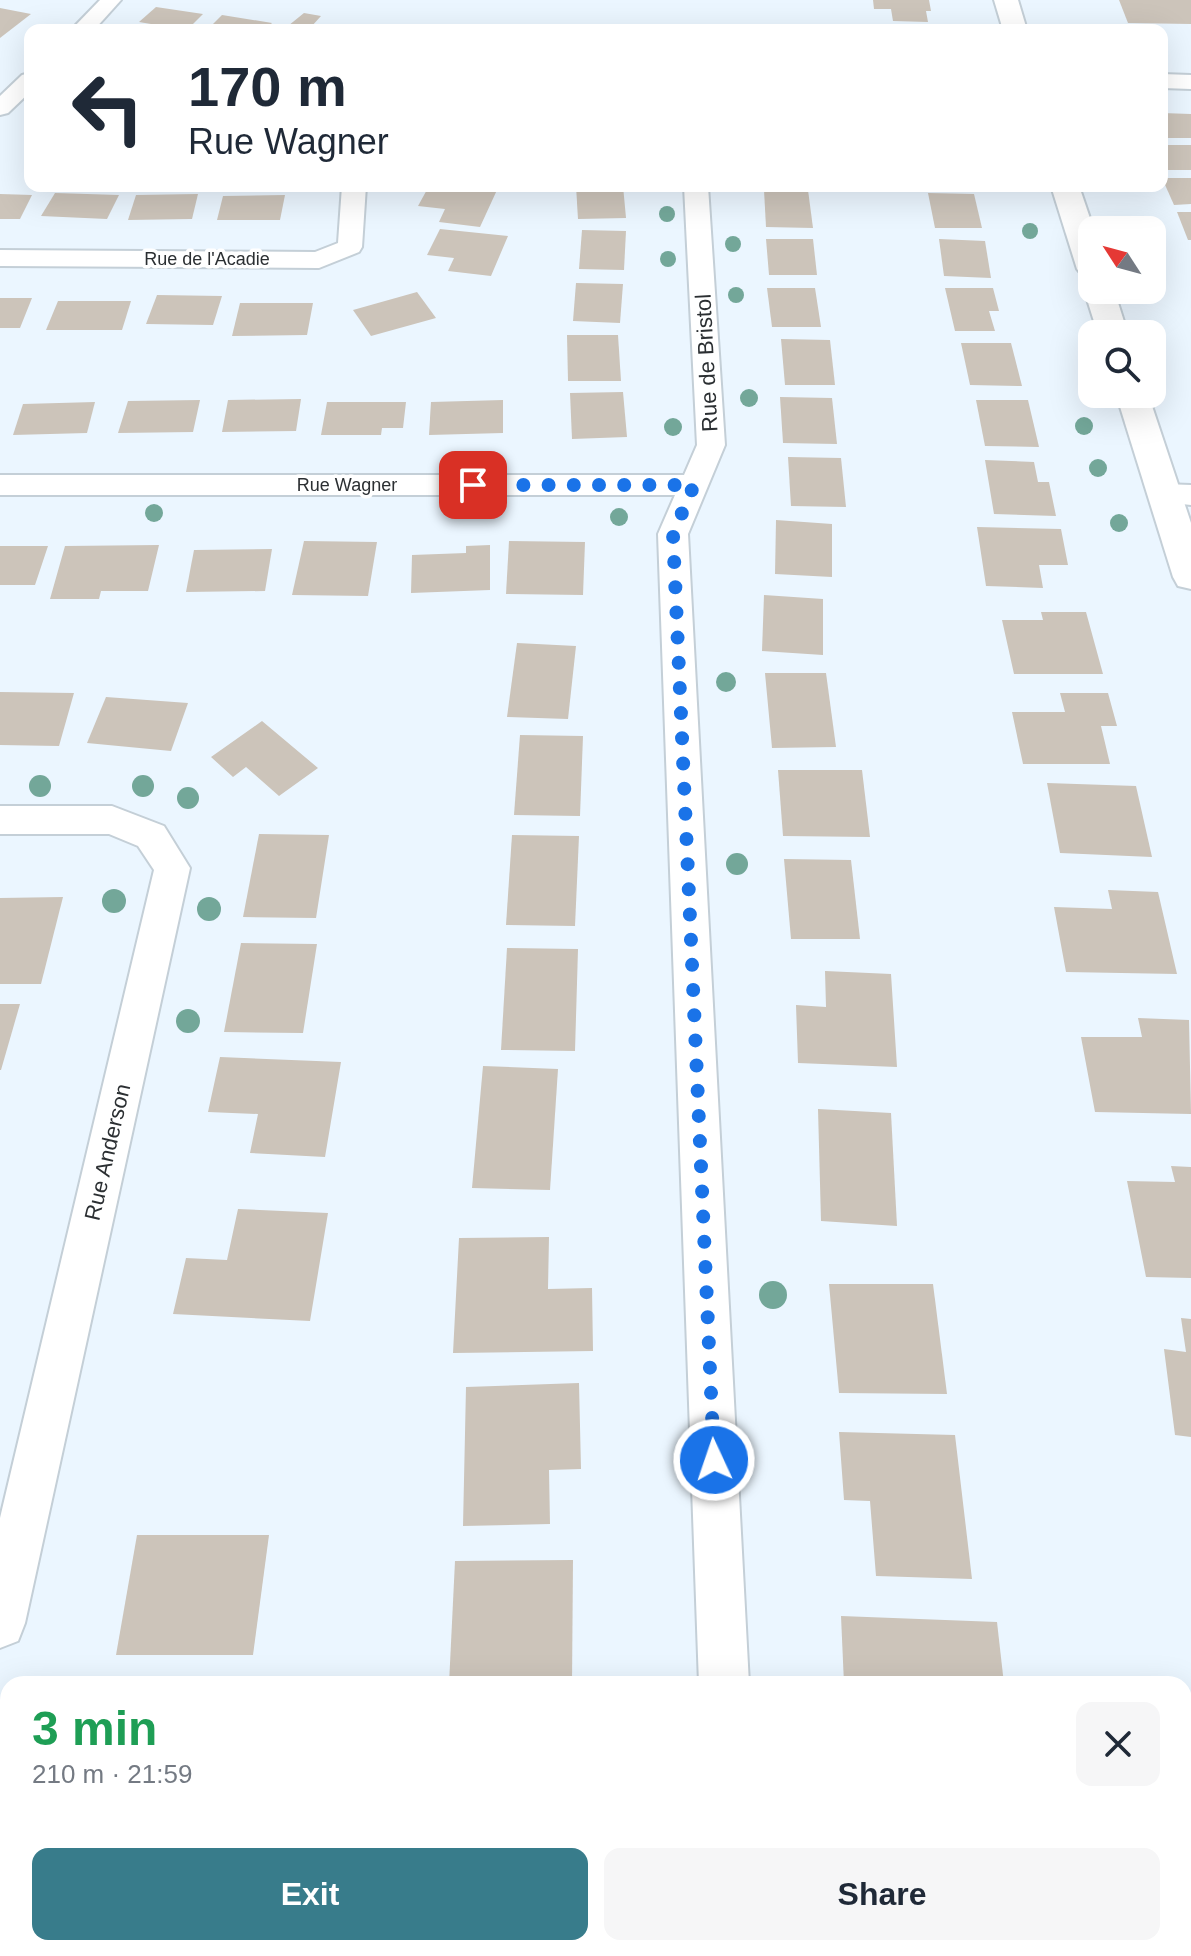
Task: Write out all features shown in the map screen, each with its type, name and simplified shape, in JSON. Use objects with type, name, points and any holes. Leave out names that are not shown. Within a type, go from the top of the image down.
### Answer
[{"type":"street","points":[[88,24],[111,0]]},
{"type":"street","points":[[1006,0],[1013,24]]},
{"type":"street","points":[[1168,81],[1191,82]]},
{"type":"street","points":[[0,108],[24,86]]},
{"type":"street","name":"Rue de l'Acadie","points":[[0,258],[319,260],[350,247],[354,192]]},
{"type":"street","name":"Rue de Bristol","points":[[696,192],[711,445],[673,534],[724,1676]]},
{"type":"street","points":[[1067,192],[1078,226]]},
{"type":"street","points":[[1138,408],[1178,494],[1191,577]]},
{"type":"street","name":"Rue Wagner","points":[[0,485],[694,485]]},
{"type":"street","name":"Rue Anderson","points":[[0,820],[112,820],[151,836],[172,868],[0,1623]]},
{"type":"building","points":[[873,0],[929,0],[931,11],[926,11],[928,22],[893,21],[891,9],[874,9]]},
{"type":"building","points":[[1119,0],[1191,0],[1191,24],[1128,23]]},
{"type":"building","points":[[156,7],[203,14],[193,24],[139,22]]},
{"type":"building","points":[[0,8],[31,14],[0,38]]},
{"type":"building","points":[[304,13],[321,16],[314,24],[290,24]]},
{"type":"building","points":[[222,15],[272,23],[271,24],[213,24]]},
{"type":"building","points":[[1168,113],[1191,114],[1191,138],[1168,138]]},
{"type":"building","points":[[1168,145],[1191,145],[1191,170],[1168,170]]},
{"type":"building","points":[[1168,178],[1191,178],[1191,204],[1174,205],[1168,192]]},
{"type":"building","points":[[426,192],[496,192],[480,227],[439,222],[445,209],[418,206]]},
{"type":"building","points":[[576,192],[624,192],[626,218],[578,219]]},
{"type":"building","points":[[764,192],[808,192],[813,228],[766,227]]},
{"type":"building","points":[[55,193],[119,195],[107,219],[41,216]]},
{"type":"building","points":[[928,193],[974,194],[982,228],[935,228]]},
{"type":"building","points":[[0,194],[32,195],[20,219],[0,219]]},
{"type":"building","points":[[198,194],[192,219],[128,220],[136,195]]},
{"type":"building","points":[[285,195],[280,220],[217,220],[223,196]]},
{"type":"building","points":[[1177,212],[1191,212],[1191,240],[1188,240]]},
{"type":"building","points":[[440,229],[508,236],[491,276],[448,271],[454,258],[427,255]]},
{"type":"building","points":[[582,230],[626,231],[624,270],[579,269]]},
{"type":"building","points":[[766,239],[813,239],[817,275],[769,275]]},
{"type":"building","points":[[939,239],[985,241],[991,278],[944,276]]},
{"type":"building","points":[[576,283],[623,284],[620,323],[573,321]]},
{"type":"building","points":[[767,288],[815,288],[821,327],[772,327]]},
{"type":"building","points":[[945,288],[993,288],[999,311],[989,311],[995,331],[955,331]]},
{"type":"building","points":[[417,292],[436,318],[371,336],[353,310]]},
{"type":"building","points":[[157,295],[222,296],[213,325],[146,324]]},
{"type":"building","points":[[0,298],[32,298],[20,328],[0,328]]},
{"type":"building","points":[[58,301],[131,301],[122,330],[46,330]]},
{"type":"building","points":[[240,303],[313,303],[307,335],[232,336]]},
{"type":"building","points":[[567,335],[618,335],[621,381],[568,381]]},
{"type":"building","points":[[781,339],[830,340],[835,385],[785,385]]},
{"type":"building","points":[[961,343],[1011,343],[1022,386],[970,385]]},
{"type":"building","points":[[623,392],[627,437],[572,439],[570,393]]},
{"type":"building","points":[[780,397],[832,398],[837,444],[783,443]]},
{"type":"building","points":[[301,399],[296,431],[222,432],[228,400]]},
{"type":"building","points":[[200,400],[193,432],[118,433],[128,401]]},
{"type":"building","points":[[503,400],[503,433],[429,435],[431,402]]},
{"type":"building","points":[[976,400],[1028,400],[1039,447],[985,446]]},
{"type":"building","points":[[95,402],[87,433],[13,435],[23,404]]},
{"type":"building","points":[[327,402],[406,402],[403,428],[382,428],[381,435],[321,435]]},
{"type":"building","points":[[788,457],[841,458],[846,507],[791,506]]},
{"type":"building","points":[[985,460],[1034,462],[1038,482],[1049,482],[1056,516],[994,514]]},
{"type":"building","points":[[776,520],[832,524],[832,577],[775,574]]},
{"type":"building","points":[[977,527],[1061,529],[1068,565],[1039,565],[1043,588],[986,586]]},
{"type":"building","points":[[304,541],[377,542],[368,596],[292,595]]},
{"type":"building","points":[[509,541],[585,542],[583,595],[506,594]]},
{"type":"building","points":[[159,545],[148,591],[101,591],[99,599],[50,599],[65,546]]},
{"type":"building","points":[[490,545],[490,590],[411,593],[412,555],[466,553],[466,546]]},
{"type":"building","points":[[0,546],[48,546],[35,585],[0,585]]},
{"type":"building","points":[[272,549],[265,591],[186,592],[194,550]]},
{"type":"building","points":[[764,595],[823,599],[823,655],[762,651]]},
{"type":"building","points":[[1041,612],[1086,612],[1103,674],[1014,674],[1002,620],[1043,620]]},
{"type":"building","points":[[517,643],[576,646],[568,719],[507,717]]},
{"type":"building","points":[[765,673],[826,673],[836,747],[772,748]]},
{"type":"building","points":[[0,692],[74,693],[59,746],[0,745]]},
{"type":"building","points":[[1060,693],[1108,693],[1117,726],[1101,726],[1110,764],[1023,764],[1012,712],[1065,712]]},
{"type":"building","points":[[106,697],[188,703],[171,751],[87,743]]},
{"type":"building","points":[[262,721],[318,768],[279,796],[246,767],[233,777],[211,757]]},
{"type":"building","points":[[520,735],[583,736],[580,816],[514,815]]},
{"type":"building","points":[[778,770],[862,770],[870,837],[783,836]]},
{"type":"building","points":[[1047,783],[1136,786],[1152,857],[1060,853]]},
{"type":"building","points":[[259,834],[329,835],[316,918],[243,917]]},
{"type":"building","points":[[512,835],[579,836],[575,926],[506,925]]},
{"type":"building","points":[[784,859],[851,860],[860,939],[791,939]]},
{"type":"building","points":[[1108,890],[1158,892],[1177,974],[1066,972],[1054,907],[1112,909]]},
{"type":"building","points":[[63,897],[41,984],[0,984],[0,898]]},
{"type":"building","points":[[241,943],[317,944],[303,1033],[224,1032]]},
{"type":"building","points":[[507,948],[578,949],[575,1051],[501,1050]]},
{"type":"building","points":[[825,971],[891,974],[897,1067],[798,1063],[796,1005],[826,1007]]},
{"type":"building","points":[[0,1004],[20,1004],[1,1070],[0,1070]]},
{"type":"building","points":[[1138,1018],[1189,1020],[1191,1114],[1095,1112],[1081,1037],[1142,1037]]},
{"type":"building","points":[[220,1057],[341,1062],[325,1157],[250,1153],[258,1114],[208,1112]]},
{"type":"building","points":[[483,1066],[558,1069],[550,1190],[472,1188]]},
{"type":"building","points":[[818,1109],[891,1113],[897,1226],[821,1221]]},
{"type":"building","points":[[1171,1166],[1191,1167],[1191,1278],[1146,1277],[1127,1181],[1175,1182]]},
{"type":"building","points":[[238,1209],[328,1213],[310,1321],[173,1314],[186,1258],[227,1260]]},
{"type":"building","points":[[549,1237],[548,1289],[592,1288],[593,1351],[453,1353],[459,1238]]},
{"type":"building","points":[[829,1284],[933,1284],[947,1394],[839,1393]]},
{"type":"building","points":[[1181,1318],[1191,1319],[1191,1437],[1175,1435],[1164,1349],[1186,1352]]},
{"type":"building","points":[[579,1383],[581,1469],[549,1470],[550,1524],[463,1526],[466,1387]]},
{"type":"building","points":[[839,1432],[955,1435],[972,1579],[876,1576],[870,1501],[844,1500]]},
{"type":"building","points":[[137,1535],[269,1535],[253,1655],[116,1655]]},
{"type":"building","points":[[573,1560],[572,1676],[449,1676],[455,1561]]},
{"type":"building","points":[[841,1616],[997,1622],[1003,1676],[844,1676]]},
{"type":"route","points":[[473,485],[694,485],[673,534],[714,1460]]}]
